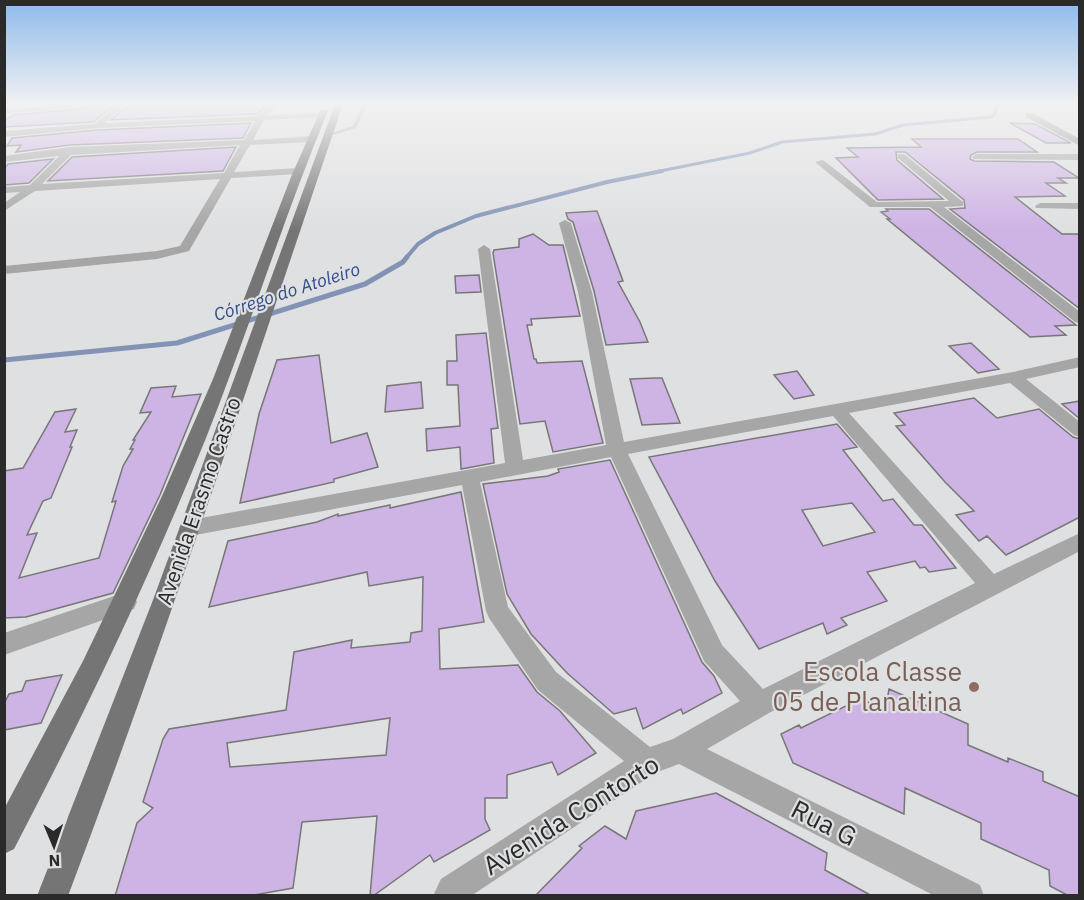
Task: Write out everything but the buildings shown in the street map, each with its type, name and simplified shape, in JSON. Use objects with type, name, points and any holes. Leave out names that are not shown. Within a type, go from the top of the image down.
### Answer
[{"type":"main road","name":"Avenida Erasmo Castro","points":[[4,840],[126,602],[239,331],[298,171],[310,146]]},
{"type":"main road","name":"Avenida Erasmo Castro","points":[[52,896],[102,771],[324,146]]},
{"type":"street","points":[[4,208],[34,187],[74,146]]},
{"type":"street","points":[[4,159],[67,152],[188,146]]},
{"type":"street","points":[[4,270],[157,255],[185,248],[246,146]]},
{"type":"street","points":[[820,162],[874,205],[959,204],[901,156]]},
{"type":"street","points":[[976,157],[1080,157]]},
{"type":"street","points":[[4,190],[298,171]]},
{"type":"street","points":[[933,204],[1080,319]]},
{"type":"street","points":[[1040,206],[1080,206]]},
{"type":"street","points":[[566,223],[585,291],[616,449],[713,653],[760,704]]},
{"type":"street","points":[[484,249],[515,467]]},
{"type":"street","points":[[190,528],[1013,377],[1080,362]]},
{"type":"street","points":[[1013,377],[1080,431]]},
{"type":"street","points":[[836,408],[991,586]]},
{"type":"street","points":[[469,476],[497,611],[547,681],[647,762]]},
{"type":"street","name":"Avenida Contorto","points":[[448,896],[452,890],[647,762],[680,750],[760,704],[1080,541]]},
{"type":"street","points":[[4,644],[126,602]]},
{"type":"street","name":"Rua G","points":[[680,750],[969,896]]},
{"type":"waterway","name":"Córrego do Atoleiro","points":[[655,172],[750,153],[770,146]]},
{"type":"waterway","name":"Córrego do Atoleiro","points":[[406,258],[418,244],[435,233],[476,216],[607,182],[662,171]]},
{"type":"waterway","name":"Córrego do Atoleiro","points":[[4,360],[177,343],[365,284],[403,262],[407,257]]},
{"type":"place","name":"Escola Classe 05 de Planaltina","points":[[974,687]]}]
